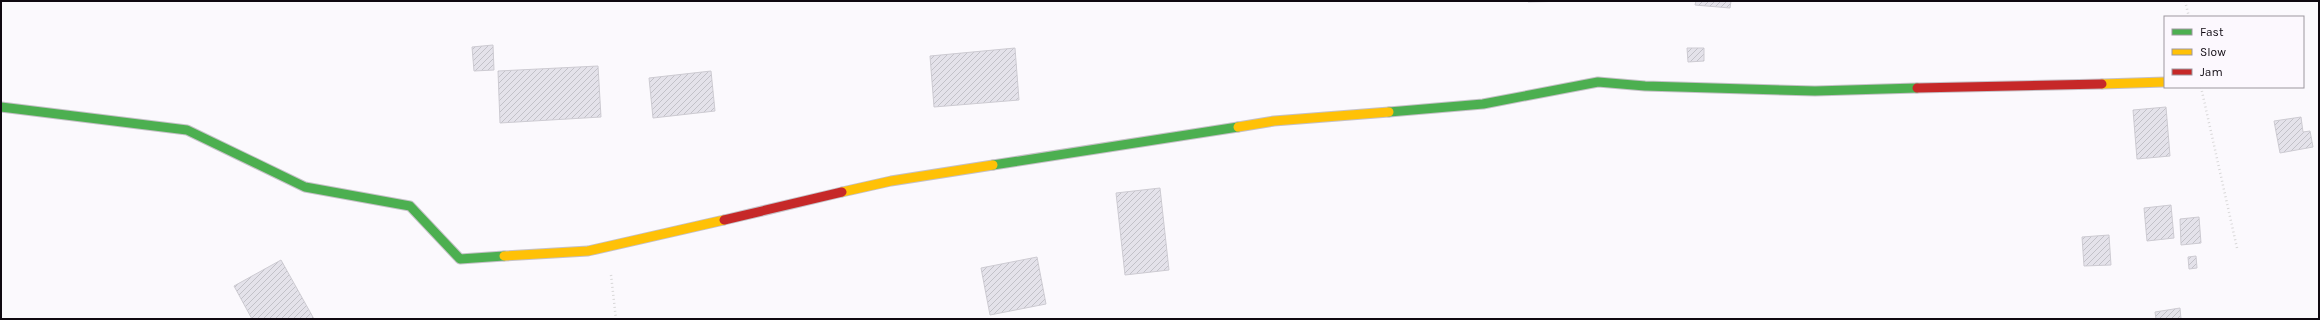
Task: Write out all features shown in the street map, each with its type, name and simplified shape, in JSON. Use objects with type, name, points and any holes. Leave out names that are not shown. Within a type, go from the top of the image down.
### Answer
[{"type":"street","points":[[1,108],[186,130],[305,187],[410,206],[460,259],[588,251],[891,181],[1274,121],[1483,104],[1598,82],[1645,86],[1815,91],[2164,82]]},
{"type":"path","points":[[2185,1],[2189,16]]},
{"type":"path","points":[[2201,88],[2238,248]]},
{"type":"path","points":[[607,246],[616,319]]},
{"type":"building","points":[[1528,1],[1569,1],[1528,2]]},
{"type":"building","points":[[1696,1],[1731,1],[1730,8],[1695,5]]},
{"type":"building","points":[[493,45],[494,70],[474,71],[472,47]]},
{"type":"building","points":[[1015,48],[1019,100],[934,107],[930,56]]},
{"type":"building","points":[[1687,48],[1704,48],[1704,61],[1688,62]]},
{"type":"building","points":[[598,66],[601,117],[500,123],[498,71]]},
{"type":"building","points":[[711,71],[715,111],[653,118],[649,78]]},
{"type":"building","points":[[2166,107],[2170,156],[2137,159],[2133,110]]},
{"type":"building","points":[[2301,117],[2303,132],[2310,131],[2313,147],[2280,153],[2274,121]]},
{"type":"building","points":[[1160,188],[1169,270],[1125,275],[1116,193]]},
{"type":"building","points":[[2171,205],[2174,238],[2147,241],[2144,208]]},
{"type":"building","points":[[2199,217],[2201,243],[2181,245],[2180,219]]},
{"type":"building","points":[[2109,235],[2111,265],[2084,266],[2082,237]]},
{"type":"building","points":[[2196,256],[2197,268],[2189,269],[2188,257]]},
{"type":"building","points":[[1037,257],[1046,304],[990,315],[981,268]]},
{"type":"building","points":[[281,260],[314,319],[252,319],[234,286]]},
{"type":"building","points":[[2180,308],[2181,319],[2156,319],[2155,312]]},
{"type":"traffic: fast","points":[[1389,112],[1483,104],[1598,82],[1645,86],[1815,91],[1917,88]]},
{"type":"traffic: fast","points":[[1,107],[187,130],[305,187],[410,206],[460,259],[504,256]]},
{"type":"traffic: fast","points":[[993,165],[1238,127]]},
{"type":"traffic: slow","points":[[2102,84],[2164,82]]},
{"type":"traffic: slow","points":[[1238,127],[1274,121],[1389,112]]},
{"type":"traffic: slow","points":[[842,192],[891,181],[993,165]]},
{"type":"traffic: slow","points":[[504,256],[588,251],[724,220]]},
{"type":"traffic: jam","points":[[1917,88],[2102,84]]},
{"type":"traffic: jam","points":[[724,220],[842,192]]}]
